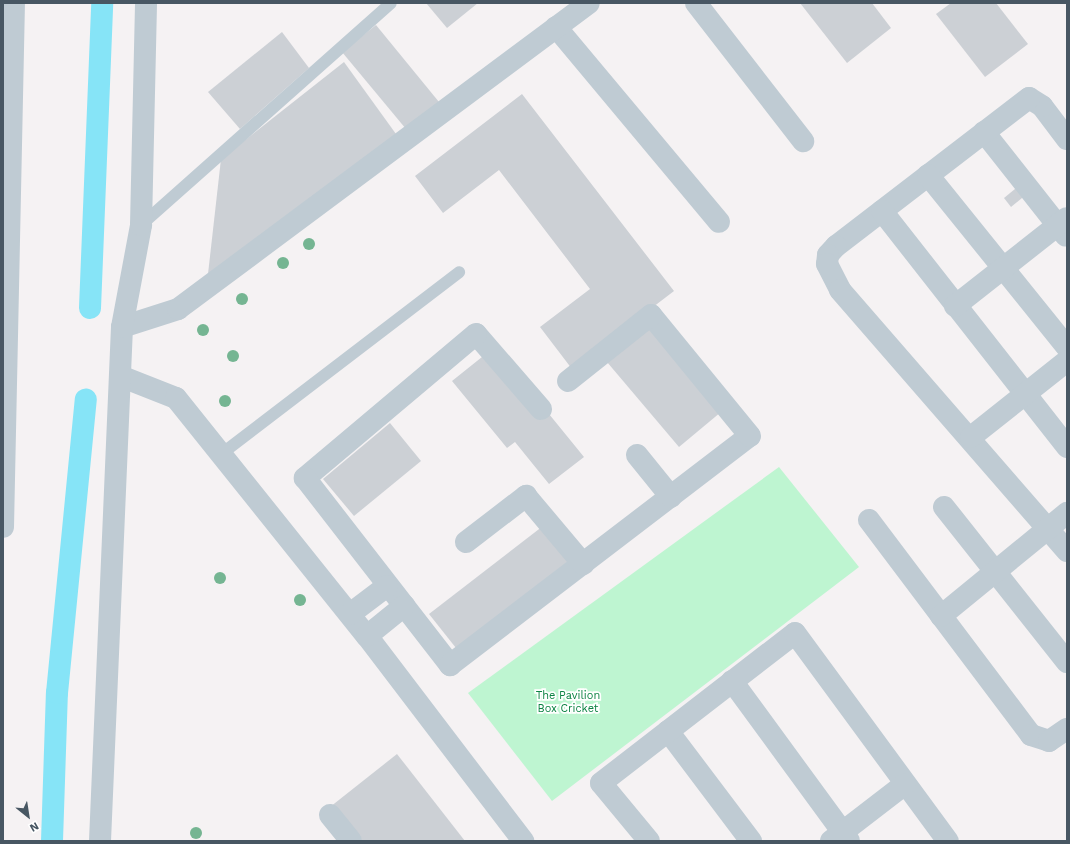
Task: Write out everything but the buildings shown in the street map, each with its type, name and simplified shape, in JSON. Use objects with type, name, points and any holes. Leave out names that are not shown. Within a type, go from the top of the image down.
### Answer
[{"type":"street","points":[[3,527],[14,3]]},
{"type":"street","points":[[100,841],[122,327],[141,225],[146,3]]},
{"type":"street","points":[[122,327],[178,309],[589,3]]},
{"type":"street","points":[[696,3],[803,141]]},
{"type":"street","points":[[556,27],[718,222]]},
{"type":"street","points":[[1067,139],[1042,106],[1029,98],[928,175],[828,255],[830,276],[971,437],[1067,551]]},
{"type":"street","points":[[955,306],[1004,268],[1064,227],[984,132]]},
{"type":"street","points":[[928,175],[1067,347]]},
{"type":"street","points":[[882,211],[955,306],[1067,446]]},
{"type":"street","points":[[541,410],[476,334],[305,478],[387,586],[450,665],[750,436],[651,315],[568,381]]},
{"type":"street","points":[[971,437],[1067,361]]},
{"type":"street","points":[[120,376],[176,398],[220,455],[368,636],[523,841]]},
{"type":"street","points":[[637,455],[671,497]]},
{"type":"street","points":[[466,542],[526,496],[583,564]]},
{"type":"street","points":[[944,508],[1067,662]]},
{"type":"street","points":[[941,616],[1067,513]]},
{"type":"street","points":[[869,520],[1031,735],[1040,741],[1064,735]]},
{"type":"street","points":[[350,614],[387,586]]},
{"type":"street","points":[[368,636],[404,606]]},
{"type":"street","points":[[649,841],[601,783],[795,633],[948,841]]},
{"type":"street","points":[[732,681],[841,838],[905,784]]},
{"type":"street","points":[[668,731],[751,841]]},
{"type":"street","points":[[330,815],[351,841]]},
{"type":"lane","points":[[141,225],[391,3]]},
{"type":"lane","points":[[220,455],[459,272]]},
{"type":"green space","name":"The Pavilion Box Cricket","points":[[779,467],[859,567],[552,801],[468,693]]},
{"type":"waterway","points":[[90,308],[102,3]]},
{"type":"waterway","points":[[52,841],[57,693],[86,399]]}]
